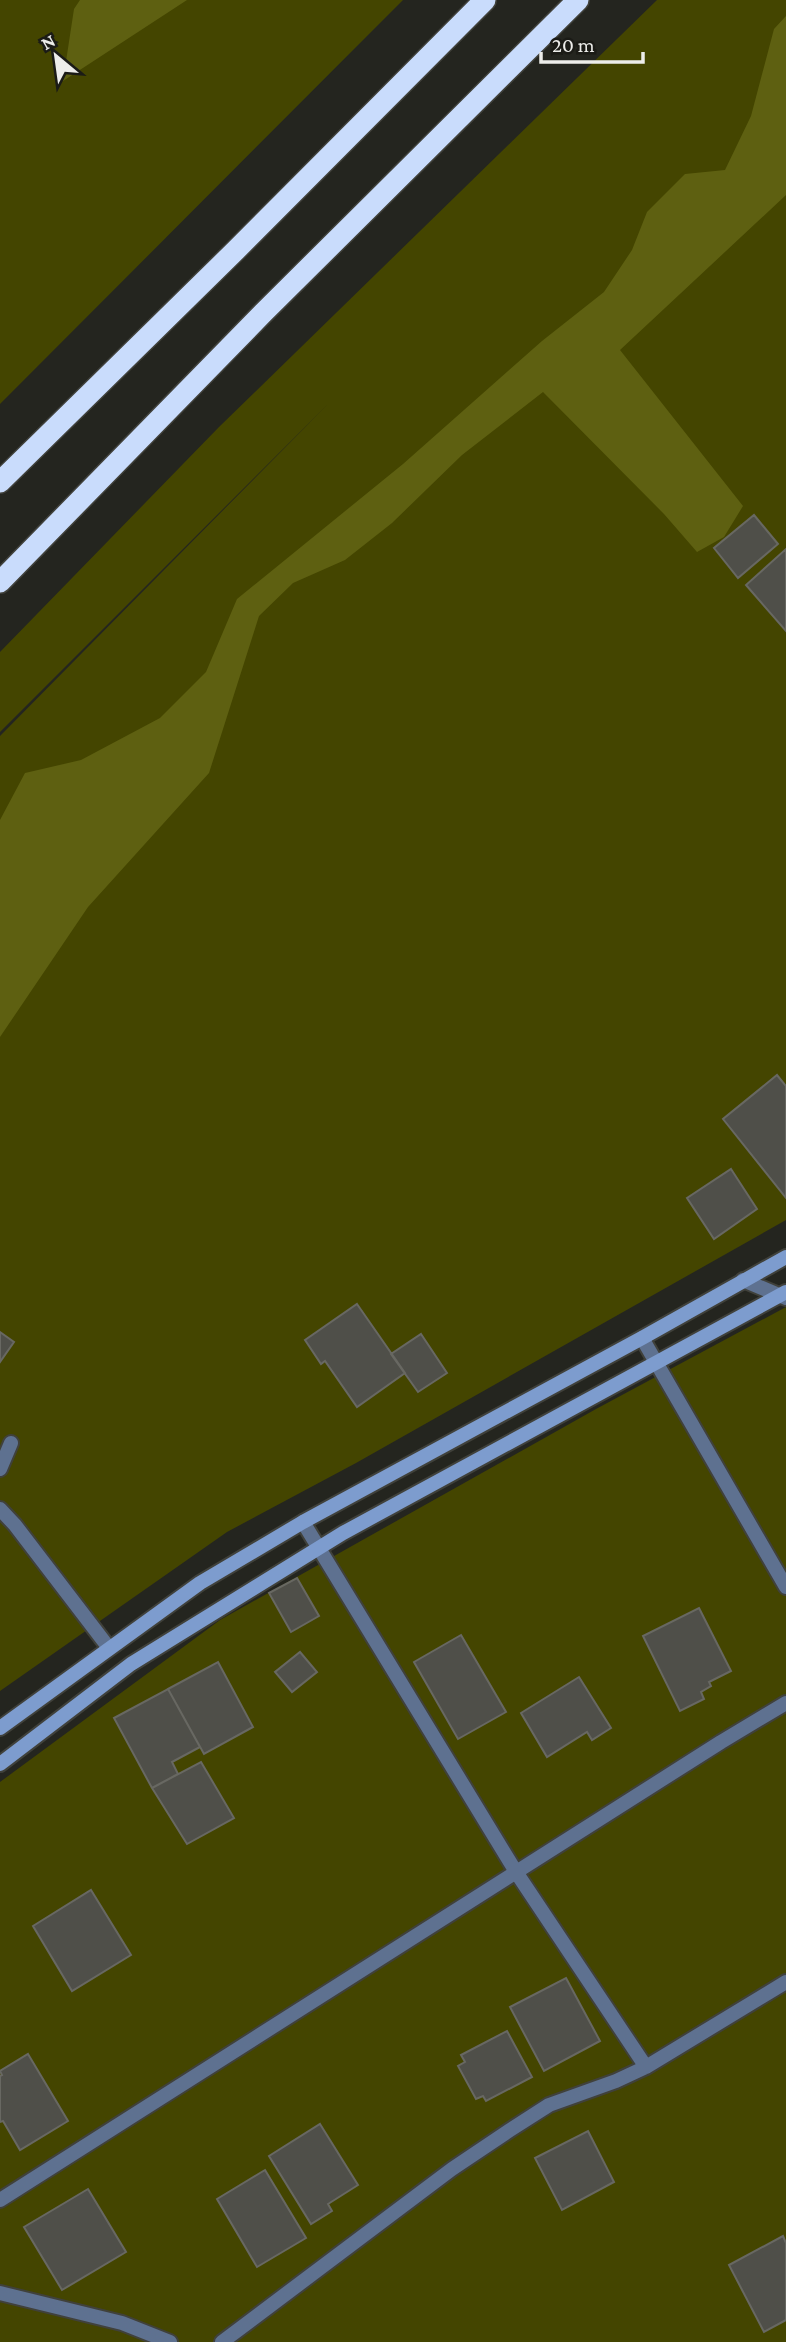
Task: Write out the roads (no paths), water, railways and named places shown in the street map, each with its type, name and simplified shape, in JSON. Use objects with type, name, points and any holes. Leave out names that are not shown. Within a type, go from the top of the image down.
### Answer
[{"type":"highway","points":[[0,482],[485,0]]},
{"type":"highway","points":[[0,582],[263,313],[578,0]]},
{"type":"main road","points":[[0,1728],[200,1583],[303,1522],[786,1257]]},
{"type":"main road","points":[[0,1764],[131,1664],[318,1548],[784,1295]]},
{"type":"street","points":[[743,1280],[784,1295]]},
{"type":"street","points":[[642,1338],[786,1587]]},
{"type":"street","points":[[0,1469],[11,1443]]},
{"type":"street","points":[[0,1508],[109,1648]]},
{"type":"street","points":[[303,1522],[516,1872],[646,2067]]},
{"type":"street","points":[[0,2200],[786,1703]]},
{"type":"street","points":[[222,2342],[452,2169],[549,2105],[646,2067],[786,1982]]},
{"type":"street","points":[[0,2293],[122,2323],[170,2342]]},
{"type":"street","points":[[246,2342],[247,2325]]}]
